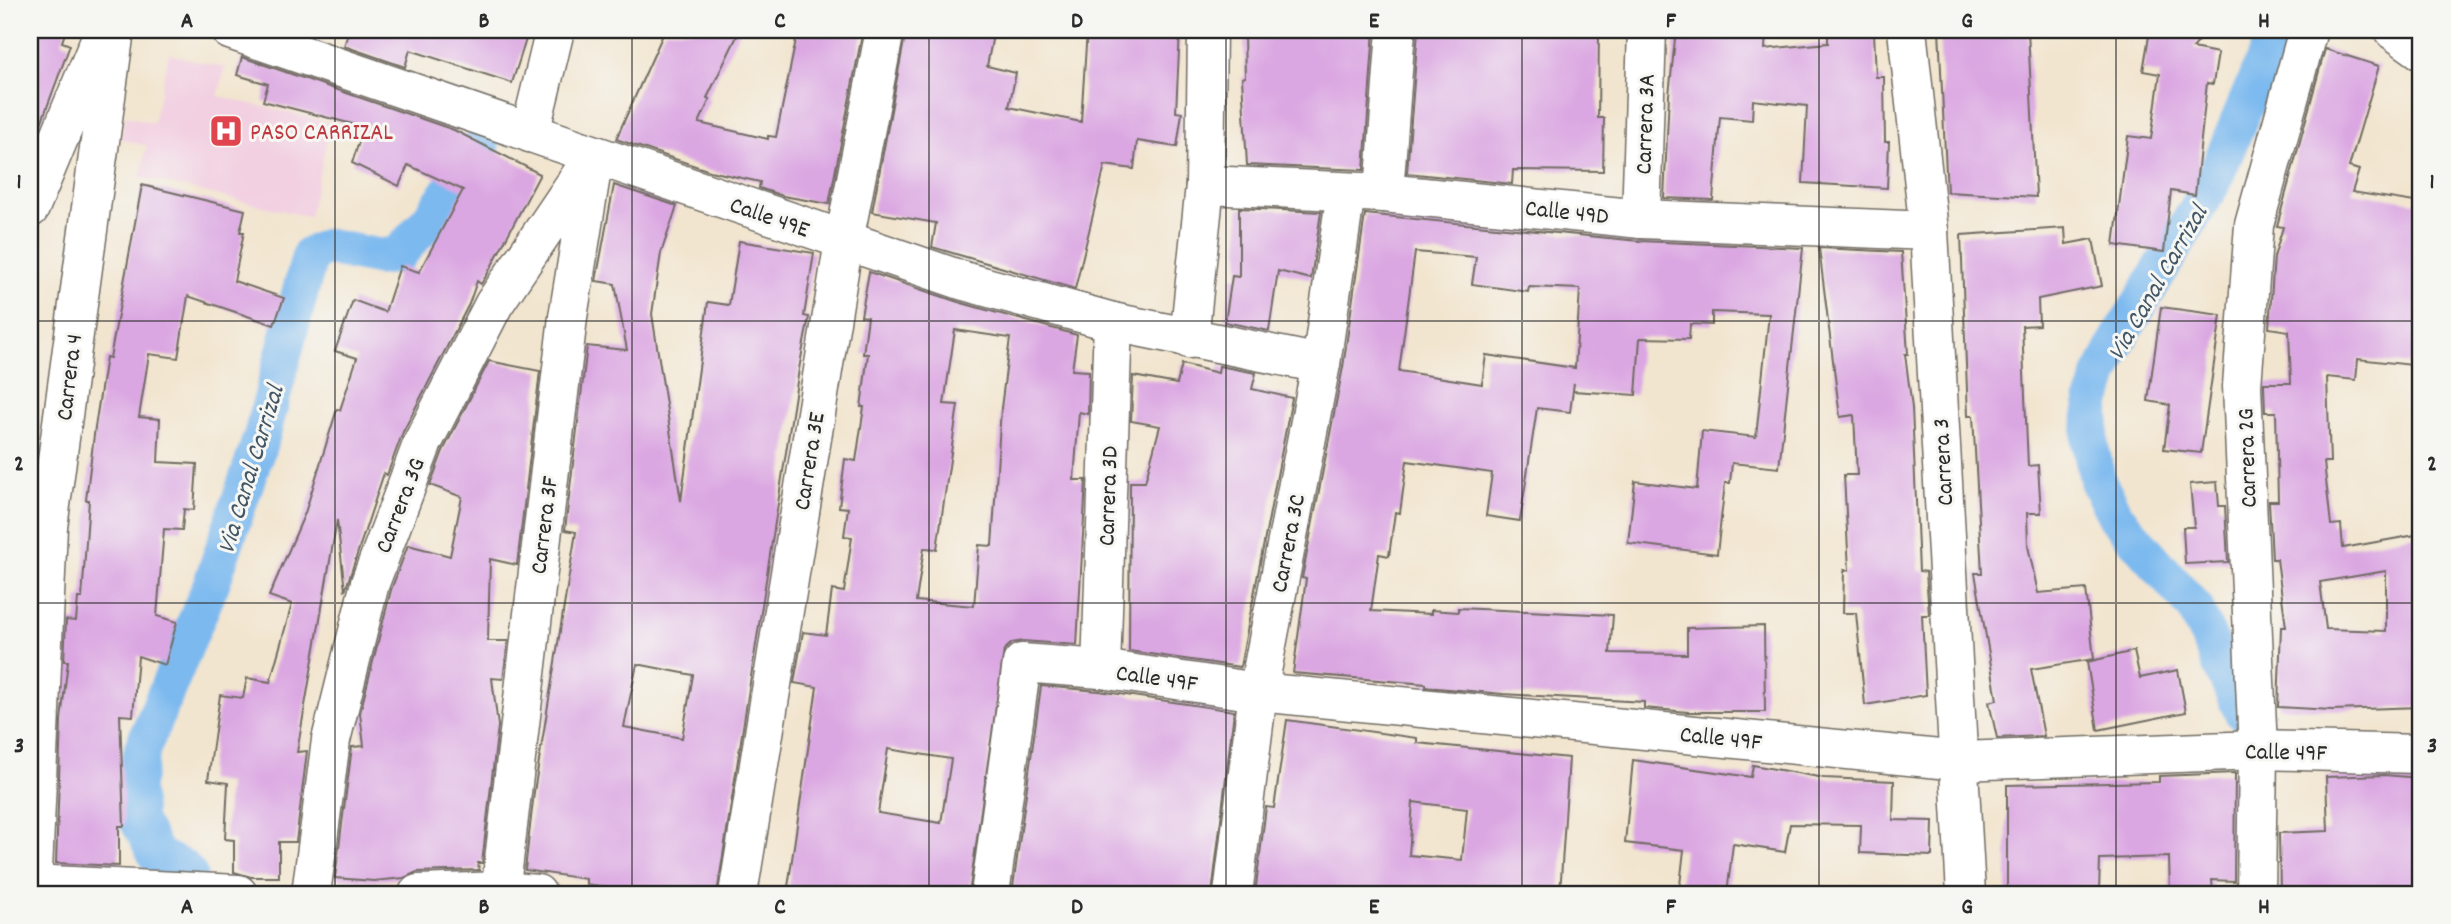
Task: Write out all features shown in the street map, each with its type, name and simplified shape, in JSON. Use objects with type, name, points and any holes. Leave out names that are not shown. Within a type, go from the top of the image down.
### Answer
[{"type":"street","points":[[36,193],[104,30]]},
{"type":"street","name":"Carrera 4","points":[[31,889],[48,527],[115,30]]},
{"type":"street","name":"Calle 49E","points":[[230,30],[964,281],[1112,322],[1189,340],[1321,364]]},
{"type":"street","points":[[530,133],[555,30]]},
{"type":"street","name":"Carrera 3E","points":[[738,894],[844,242],[885,30]]},
{"type":"street","points":[[1189,340],[1205,185],[1207,30]]},
{"type":"street","points":[[1384,193],[1396,30]]},
{"type":"street","name":"Carrera 3A","points":[[1641,219],[1647,30]]},
{"type":"street","name":"Carrera 3","points":[[1908,30],[1928,231],[1966,894]]},
{"type":"street","name":"Carrera 2G","points":[[2256,894],[2258,750],[2243,373],[2254,225],[2308,30]]},
{"type":"street","points":[[2393,30],[2421,50]]},
{"type":"street","name":"Carrera 3F","points":[[513,893],[568,317],[594,156]]},
{"type":"street","name":"Carrera 3G","points":[[311,894],[331,740],[363,609],[370,583],[423,442],[494,304],[594,156]]},
{"type":"street","points":[[36,193],[69,176],[92,191]]},
{"type":"street","name":"Calle 49D","points":[[1205,185],[1384,193],[1641,219],[1928,231]]},
{"type":"street","name":"Carrera 3C","points":[[1233,894],[1258,692],[1321,364],[1346,192]]},
{"type":"street","name":"Carrera 3D","points":[[1101,669],[1112,322]]},
{"type":"street","name":"Calle 49F","points":[[989,894],[1023,663],[1101,669],[1258,692],[1960,761],[2258,750],[2421,754]]},
{"type":"street","points":[[31,889],[238,894]]},
{"type":"street","points":[[418,894],[513,893]]},
{"type":"shaded area","name":"PASO CARRIZAL","points":[[169,54],[225,68],[218,96],[331,123],[309,217],[140,177],[147,146],[120,139],[126,116],[153,123]]},
{"type":"building","points":[[30,30],[66,30],[62,42],[70,45],[33,145],[30,144]]},
{"type":"building","points":[[349,30],[529,30],[512,83],[410,50],[405,67],[344,46]]},
{"type":"building","points":[[665,30],[740,30],[707,98],[710,99],[699,123],[768,139],[768,136],[776,137],[798,30],[863,30],[829,204],[783,196],[759,188],[760,182],[710,171],[616,139]]},
{"type":"building","points":[[906,30],[994,30],[987,66],[1016,73],[1009,107],[1081,122],[1087,30],[1180,30],[1176,112],[1182,113],[1177,147],[1137,141],[1134,169],[1105,165],[1075,289],[932,247],[936,223],[872,212]]},
{"type":"building","points":[[1339,30],[1374,30],[1364,170],[1247,165],[1242,78],[1245,77],[1244,34],[1339,33]]},
{"type":"building","points":[[1418,30],[1599,30],[1598,118],[1604,118],[1603,171],[1513,170],[1512,184],[1407,173]]},
{"type":"building","points":[[1676,30],[1766,30],[1765,49],[1828,43],[1828,33],[1874,32],[1876,77],[1884,77],[1885,142],[1889,142],[1887,188],[1803,183],[1807,106],[1753,100],[1752,120],[1720,117],[1713,200],[1664,198],[1669,95]]},
{"type":"building","points":[[1939,30],[2028,30],[2036,197],[1947,192]]},
{"type":"building","points":[[2150,30],[2208,30],[2193,48],[2218,53],[2213,84],[2207,83],[2195,195],[2171,191],[2164,252],[2114,245],[2128,136],[2151,139],[2160,74],[2143,71]]},
{"type":"building","points":[[2325,49],[2379,66],[2349,167],[2359,170],[2352,192],[2421,203],[2421,366],[2358,359],[2356,380],[2327,377],[2330,462],[2324,462],[2331,525],[2341,524],[2343,548],[2421,534],[2421,707],[2332,710],[2278,707],[2281,627],[2286,627],[2277,559],[2272,559],[2269,501],[2278,501],[2276,412],[2265,412],[2264,383],[2291,383],[2289,331],[2269,328],[2274,257],[2283,227],[2277,226]],"holes":[[[2386,571],[2386,631],[2326,629],[2320,582]]]},
{"type":"building","points":[[242,57],[454,130],[540,174],[488,273],[481,284],[477,281],[469,304],[403,432],[387,475],[384,473],[345,591],[337,520],[297,752],[307,751],[296,842],[279,842],[279,877],[251,877],[234,872],[234,840],[225,839],[228,783],[208,780],[220,695],[243,698],[247,678],[270,682],[292,604],[269,596],[305,513],[337,409],[340,410],[357,358],[335,351],[353,300],[385,312],[400,266],[419,272],[463,190],[408,165],[399,186],[352,163],[364,127],[263,101],[268,84],[237,75]]},
{"type":"building","points":[[142,185],[245,210],[240,232],[244,232],[234,281],[284,298],[274,325],[188,296],[178,358],[149,354],[139,417],[160,419],[158,462],[197,464],[194,510],[184,509],[182,530],[164,529],[157,616],[177,622],[165,665],[138,656],[133,716],[120,715],[124,826],[119,826],[119,866],[56,863],[61,720],[68,661],[64,661],[66,620],[76,621],[78,598],[82,598],[89,500],[86,500],[95,427],[106,357],[110,358]]},
{"type":"building","points":[[614,185],[677,206],[661,253],[652,314],[681,501],[708,302],[729,305],[739,241],[814,253],[804,316],[809,317],[717,894],[650,894],[586,884],[586,879],[525,870],[534,792],[576,532],[565,530],[587,346],[627,350],[615,284],[596,281]],"holes":[[[637,664],[693,675],[682,738],[624,727]]]},
{"type":"building","points":[[1239,208],[1321,212],[1311,279],[1278,271],[1269,331],[1225,322],[1232,276],[1239,277]]},
{"type":"building","points":[[1365,214],[1639,241],[1803,248],[1779,468],[1732,463],[1730,483],[1725,483],[1717,554],[1628,543],[1635,481],[1697,489],[1702,431],[1756,437],[1769,314],[1712,312],[1712,325],[1690,324],[1689,339],[1640,338],[1636,395],[1573,391],[1574,383],[1570,412],[1537,408],[1520,521],[1486,516],[1492,473],[1407,461],[1400,513],[1395,512],[1389,556],[1379,554],[1371,611],[1431,614],[1431,610],[1458,612],[1458,608],[1613,615],[1610,653],[1687,654],[1687,628],[1764,626],[1765,712],[1688,712],[1644,708],[1644,702],[1503,694],[1426,687],[1426,684],[1293,673],[1306,579],[1302,578],[1343,367]],"holes":[[[1415,252],[1476,257],[1472,284],[1528,292],[1529,287],[1580,289],[1575,368],[1486,355],[1482,384],[1399,371]]]},
{"type":"building","points":[[2065,228],[2066,244],[2093,239],[2102,286],[2038,299],[2039,325],[2022,326],[2028,466],[2038,465],[2041,513],[2027,513],[2028,546],[2038,593],[2086,589],[2094,659],[2031,669],[2044,736],[1997,738],[1989,702],[1997,700],[1975,573],[1982,573],[1973,416],[1968,416],[1961,235]]},
{"type":"building","points":[[1819,248],[1901,252],[1908,354],[1905,354],[1912,408],[1919,571],[1926,572],[1929,615],[1922,615],[1926,695],[1865,705],[1856,613],[1843,613],[1844,570],[1849,570],[1844,475],[1857,475],[1854,415],[1840,417]]},
{"type":"building","points":[[869,272],[958,302],[1077,335],[1072,370],[1089,371],[1088,414],[1079,412],[1074,480],[1086,480],[1077,645],[1023,641],[1012,643],[1004,650],[969,894],[787,894],[817,687],[794,683],[803,632],[826,635],[832,590],[844,592],[852,537],[844,536],[848,508],[839,507],[845,459],[856,461],[864,407],[861,407],[868,354],[863,354],[868,317],[861,316]],"holes":[[[955,330],[1010,338],[1001,408],[992,546],[979,545],[974,606],[916,601],[924,548],[937,549],[958,405],[944,404]],[[888,749],[951,759],[941,823],[878,813]]]},
{"type":"building","points":[[2161,307],[2221,315],[2201,453],[2164,449],[2170,405],[2148,401]]},
{"type":"building","points":[[489,361],[540,371],[517,565],[490,559],[488,641],[508,641],[503,679],[492,678],[498,726],[482,863],[478,863],[479,870],[417,872],[404,878],[374,881],[335,878],[352,747],[364,746],[360,713],[391,590],[408,545],[450,556],[462,497],[430,485],[443,451]]},
{"type":"building","points":[[1182,364],[1218,373],[1219,366],[1256,373],[1252,389],[1292,398],[1240,667],[1129,651],[1130,482],[1145,482],[1160,426],[1131,421],[1133,376],[1177,384]]},
{"type":"building","points":[[2217,482],[2219,506],[2225,506],[2228,562],[2185,564],[2183,527],[2194,527],[2190,484]]},
{"type":"building","points":[[2134,651],[2140,678],[2178,670],[2186,712],[2098,730],[2087,662]]},
{"type":"building","points":[[1041,686],[1099,691],[1234,711],[1212,894],[1012,894]]},
{"type":"building","points":[[1287,720],[1417,738],[1417,743],[1569,758],[1560,894],[1373,894],[1325,890],[1324,894],[1255,894],[1266,807],[1274,808]],"holes":[[[1413,802],[1467,809],[1462,860],[1409,855]]]},
{"type":"building","points":[[1633,760],[1751,777],[1753,765],[1824,778],[1894,781],[1893,820],[1933,821],[1932,856],[1860,853],[1861,825],[1790,824],[1785,852],[1733,844],[1727,894],[1679,894],[1684,850],[1625,843]]},
{"type":"building","points":[[2235,773],[2234,881],[2212,880],[2213,894],[2170,894],[2169,857],[2100,859],[2099,894],[2007,894],[2007,785],[2159,782],[2159,776]]},
{"type":"building","points":[[2384,775],[2421,778],[2421,894],[2280,894],[2279,833],[2328,831],[2326,777]]},
{"type":"waterway","name":"Via Canal Carrizal","points":[[2242,712],[2195,608],[2116,517],[2098,482],[2090,443],[2092,405],[2101,375],[2119,338],[2212,184],[2277,30]]},
{"type":"waterway","name":"Via Canal Carrizal","points":[[189,875],[183,868],[157,856],[138,821],[135,787],[143,747],[212,582],[262,435],[310,255],[327,247],[379,257],[398,255],[428,221],[481,146]]},
{"type":"place","name":"PASO CARRIZAL","points":[[226,131]]}]
